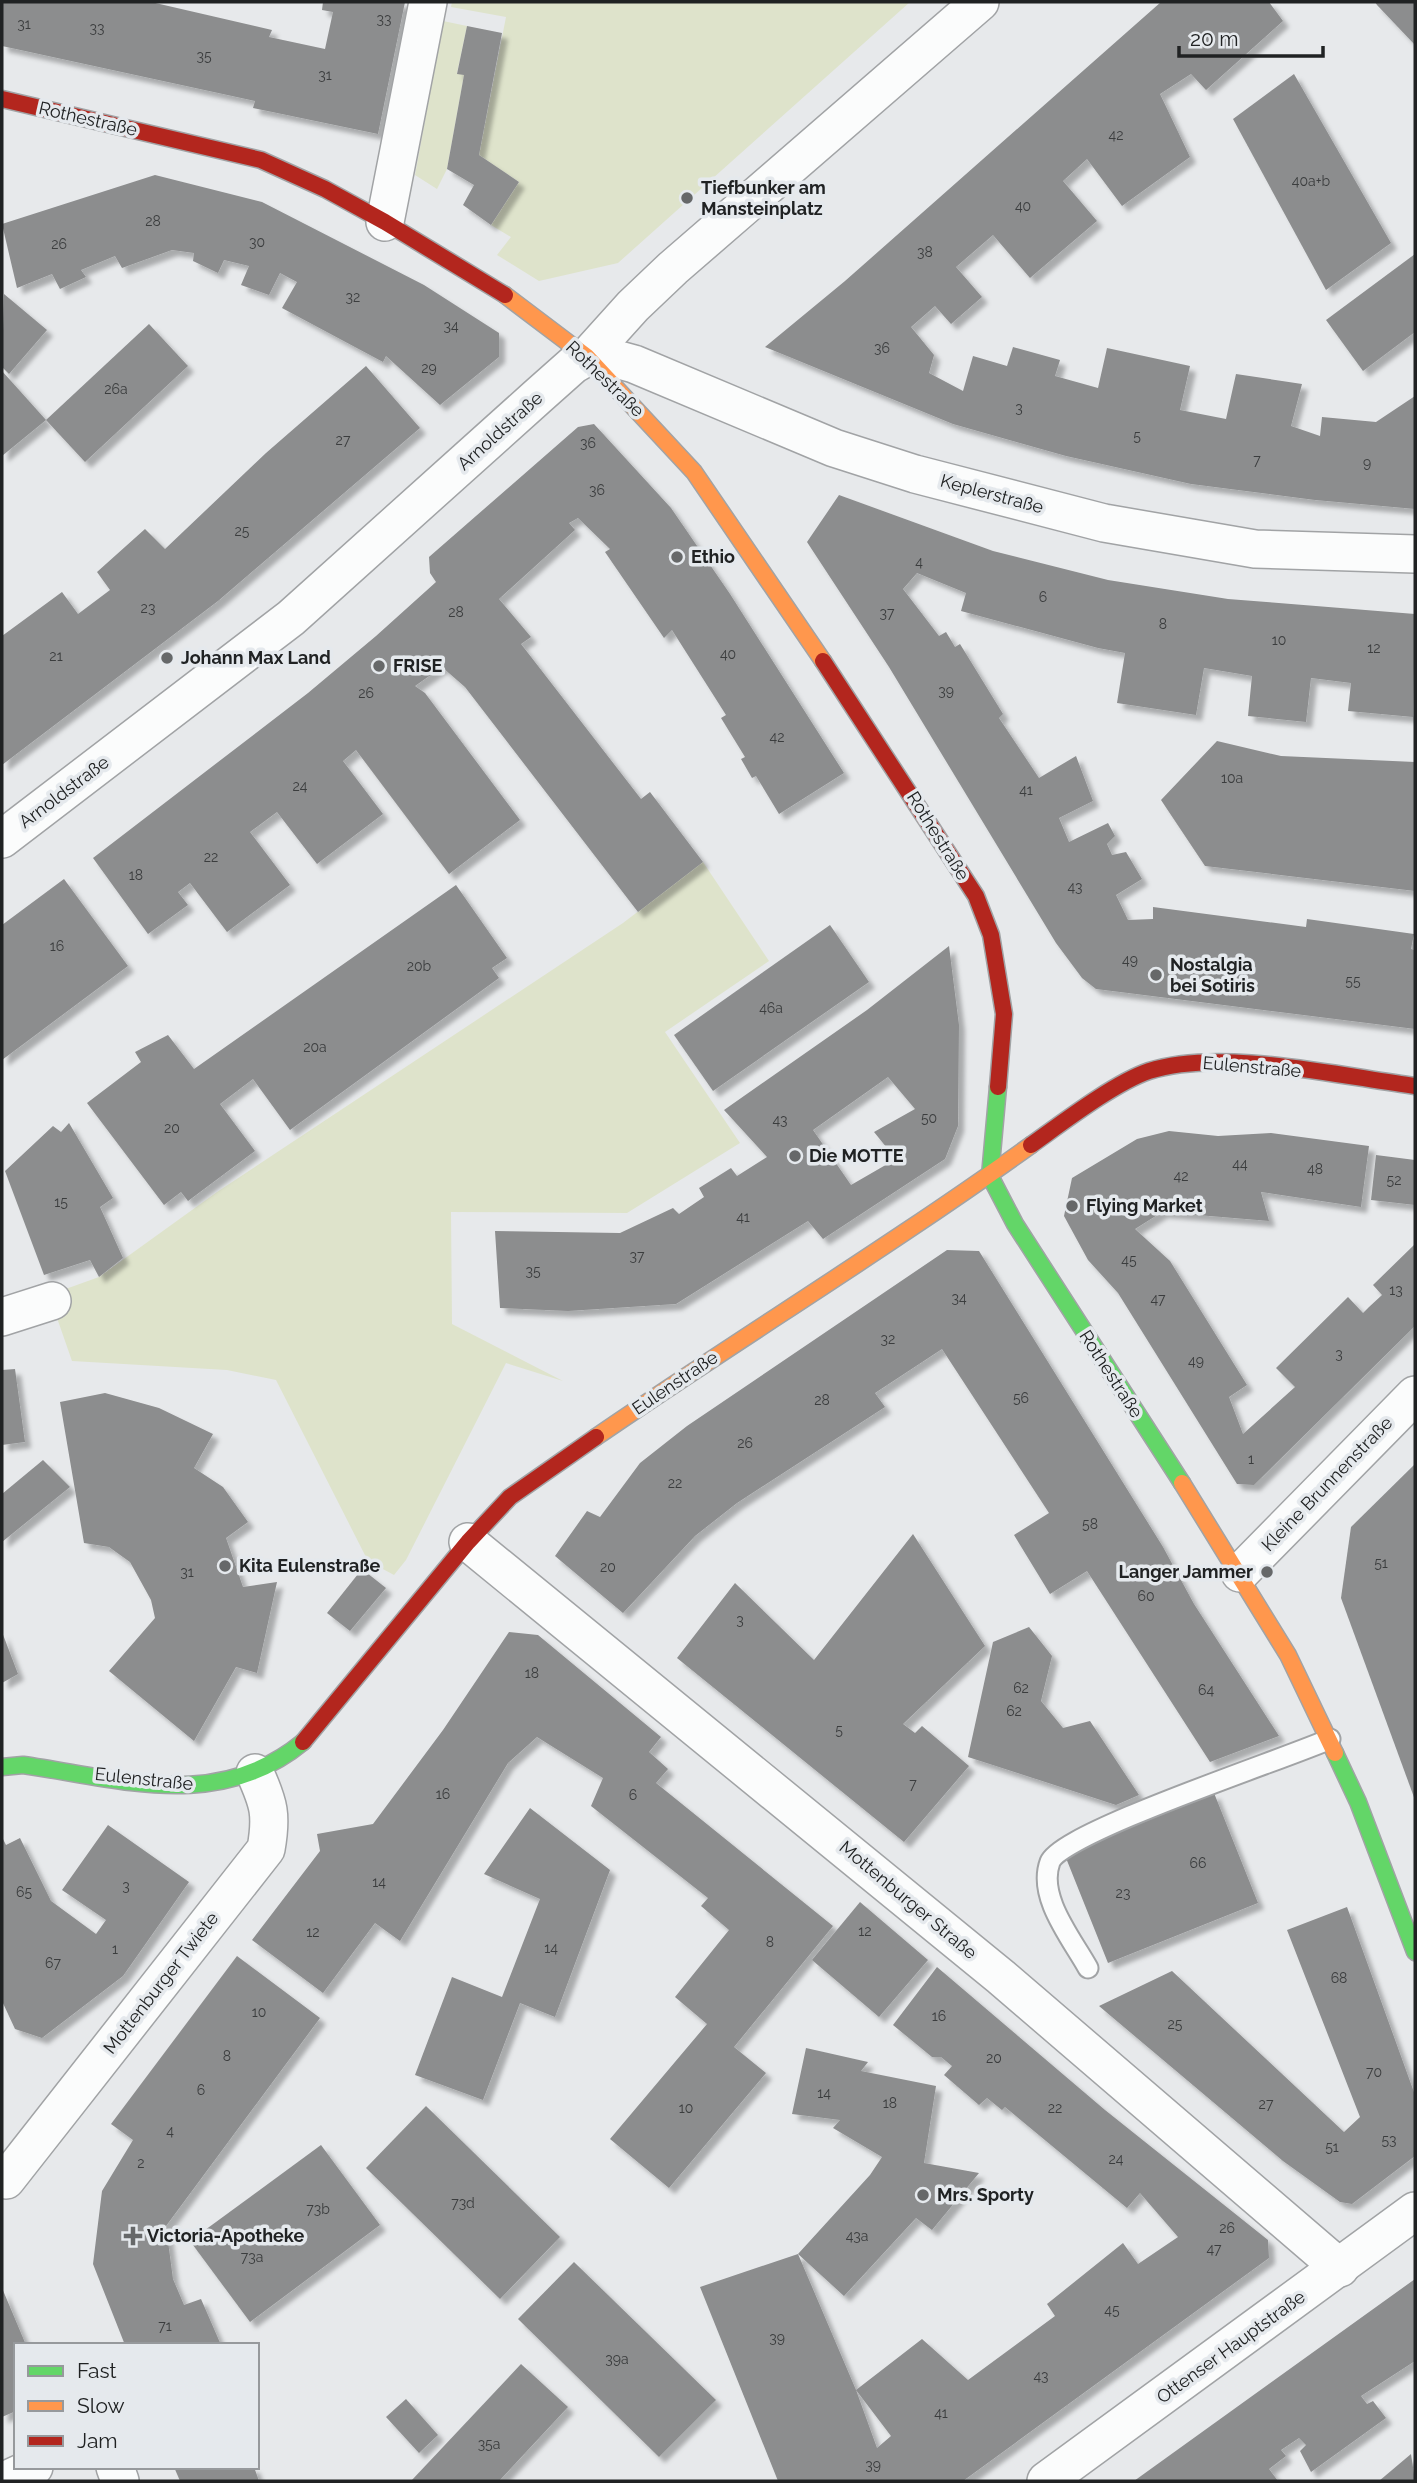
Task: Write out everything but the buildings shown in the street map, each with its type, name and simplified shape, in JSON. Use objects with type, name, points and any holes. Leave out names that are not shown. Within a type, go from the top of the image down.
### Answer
[{"type":"street","points":[[386,222],[428,2]]},
{"type":"street","name":"Arnoldstraße","points":[[2,839],[291,618],[537,397],[587,357],[633,306],[673,268],[980,2]]},
{"type":"street","name":"Rothestraße","points":[[2,99],[261,160],[325,189],[386,222],[511,299],[587,357],[664,438],[712,496],[912,794],[975,896],[991,935],[1004,1014],[990,1176],[1015,1224],[1240,1573],[1289,1655],[1358,1802],[1415,1952]]},
{"type":"street","name":"Keplerstraße","points":[[587,357],[612,358],[634,364],[834,448],[915,474],[1104,523],[1255,549],[1415,554]]},
{"type":"street","name":"Eulenstraße","points":[[2,1767],[23,1765],[190,1786],[220,1784],[255,1773],[287,1757],[305,1741],[468,1542],[510,1497],[548,1468],[990,1176],[1080,1110],[1147,1072],[1187,1062],[1224,1061],[1415,1086]]},
{"type":"street","points":[[2,1317],[52,1301]]},
{"type":"street","name":"Kleine Brunnenstraße","points":[[1240,1573],[1415,1395]]},
{"type":"street","name":"Mottenburger Straße","points":[[468,1542],[974,1955],[1340,2268]]},
{"type":"street","name":"Mottenburger Twiete","points":[[6,2180],[266,1849],[271,1822],[269,1804],[255,1773]]},
{"type":"street","name":"Ottenser Hauptstraße","points":[[1046,2481],[1415,2211]]},
{"type":"street","points":[[4,2481],[30,2469]]},
{"type":"lane","points":[[1088,1968],[1047,1892],[1050,1863],[1058,1850],[1120,1821],[1330,1739]]},
{"type":"green space","points":[[452,2],[910,2],[618,263],[539,281],[497,255],[511,237],[491,225],[519,182],[479,155],[506,17],[451,7]]},
{"type":"green space","points":[[443,21],[467,26],[457,73],[464,75],[447,169],[437,189],[415,175]]},
{"type":"green space","points":[[703,862],[769,961],[665,1032],[740,1143],[627,1213],[451,1212],[452,1324],[563,1381],[506,1363],[406,1560],[394,1575],[368,1561],[276,1380],[227,1370],[72,1361],[49,1295],[99,1277],[217,1192],[623,923]]},
{"type":"traffic: fast","points":[[998,1087],[990,1176],[1015,1224],[1182,1483]]},
{"type":"traffic: fast","points":[[2,1767],[23,1765],[132,1782],[203,1784],[237,1777],[271,1764],[303,1742]]},
{"type":"traffic: fast","points":[[1335,1753],[1358,1802],[1415,1952]]},
{"type":"traffic: slow","points":[[505,295],[587,357],[694,472],[823,661]]},
{"type":"traffic: slow","points":[[596,1437],[1031,1145]]},
{"type":"traffic: slow","points":[[1182,1483],[1288,1655],[1335,1753]]},
{"type":"traffic: jam","points":[[2,99],[261,160],[325,189],[385,222],[505,295]]},
{"type":"traffic: jam","points":[[823,661],[976,896],[991,935],[1004,1014],[998,1087]]},
{"type":"traffic: jam","points":[[1031,1145],[1088,1104],[1120,1085],[1149,1071],[1178,1065],[1210,1062],[1280,1066],[1415,1086]]},
{"type":"traffic: jam","points":[[303,1742],[468,1542],[510,1497],[596,1437]]},
{"type":"place","name":"Tiefbunker am Mansteinplatz","points":[[687,198]]},
{"type":"place","name":"Ethio","points":[[677,557]]},
{"type":"place","name":"Johann Max Land","points":[[167,658]]},
{"type":"place","name":"FRISE","points":[[379,666]]},
{"type":"place","name":"Nostalgia bei Sotiris","points":[[1156,975]]},
{"type":"place","name":"Die MOTTE","points":[[795,1156]]},
{"type":"place","name":"Flying Market","points":[[1072,1206]]},
{"type":"place","name":"Kita Eulenstraße","points":[[225,1566]]},
{"type":"place","name":"Langer Jammer","points":[[1267,1572]]},
{"type":"place","name":"Mrs. Sporty","points":[[923,2195]]},
{"type":"place","name":"Victoria-Apotheke","points":[[133,2236]]}]
